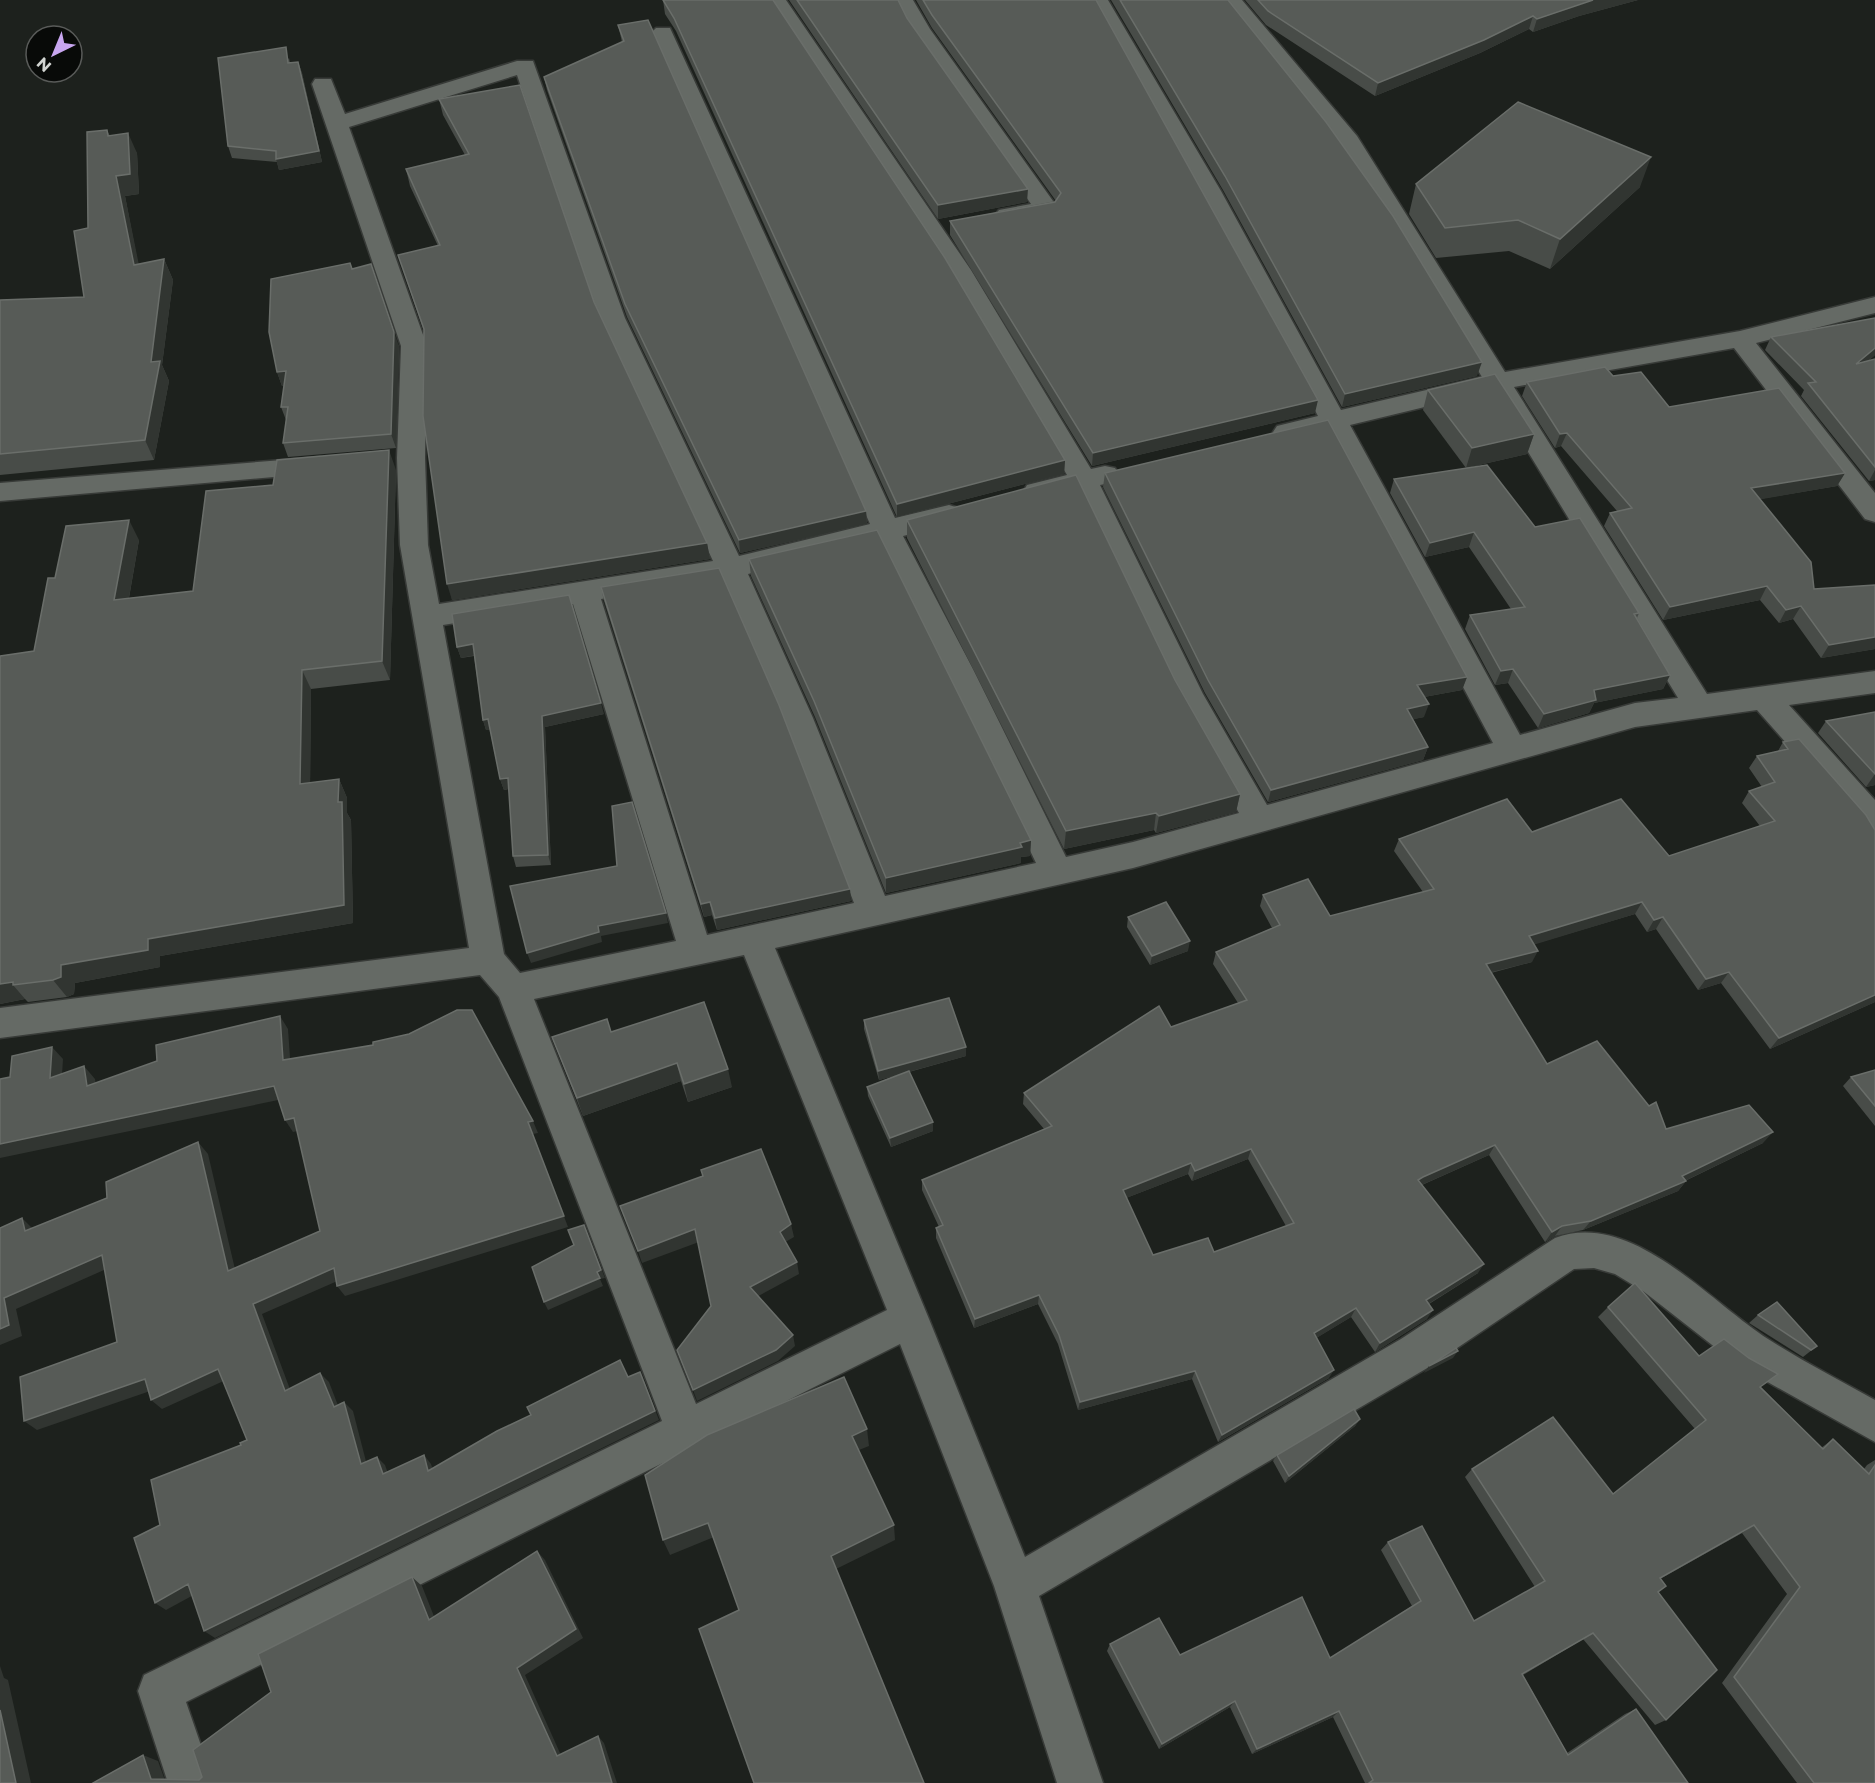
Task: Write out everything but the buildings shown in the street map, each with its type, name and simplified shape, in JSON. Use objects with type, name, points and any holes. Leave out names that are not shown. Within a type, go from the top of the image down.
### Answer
[{"type":"street","points":[[776,0],[943,227],[959,270],[1084,480],[1189,697],[1258,820]]},
{"type":"street","points":[[903,0],[920,30],[1046,208],[989,218]]},
{"type":"street","points":[[1098,0],[1209,191],[1512,749]]},
{"type":"street","points":[[1231,0],[1349,141],[1699,706]]},
{"type":"street","points":[[663,32],[886,532],[958,669],[1057,872]]},
{"type":"street","points":[[336,124],[525,66],[612,318],[731,568],[798,718],[875,913]]},
{"type":"street","points":[[323,84],[414,345],[400,459],[488,960],[513,988],[686,1430]]},
{"type":"street","points":[[1265,437],[1499,381],[1740,339],[1875,305]]},
{"type":"street","points":[[1740,339],[1875,512]]},
{"type":"street","points":[[0,492],[341,464]]},
{"type":"street","points":[[1018,497],[1129,469]]},
{"type":"street","points":[[1847,476],[1875,471]]},
{"type":"street","points":[[427,617],[731,568],[974,509]]},
{"type":"street","points":[[584,591],[696,952]]},
{"type":"street","points":[[513,988],[696,952],[1133,855],[1635,715],[1875,682]]},
{"type":"street","points":[[1764,697],[1875,822]]},
{"type":"street","points":[[754,939],[910,1319],[1015,1587],[1080,1783]]},
{"type":"street","points":[[0,1023],[488,960]]},
{"type":"street","points":[[1015,1587],[1415,1353],[1568,1251],[1594,1250],[1624,1260],[1657,1278],[1753,1352],[1875,1422]]},
{"type":"street","points":[[191,1783],[160,1691],[910,1319]]}]
